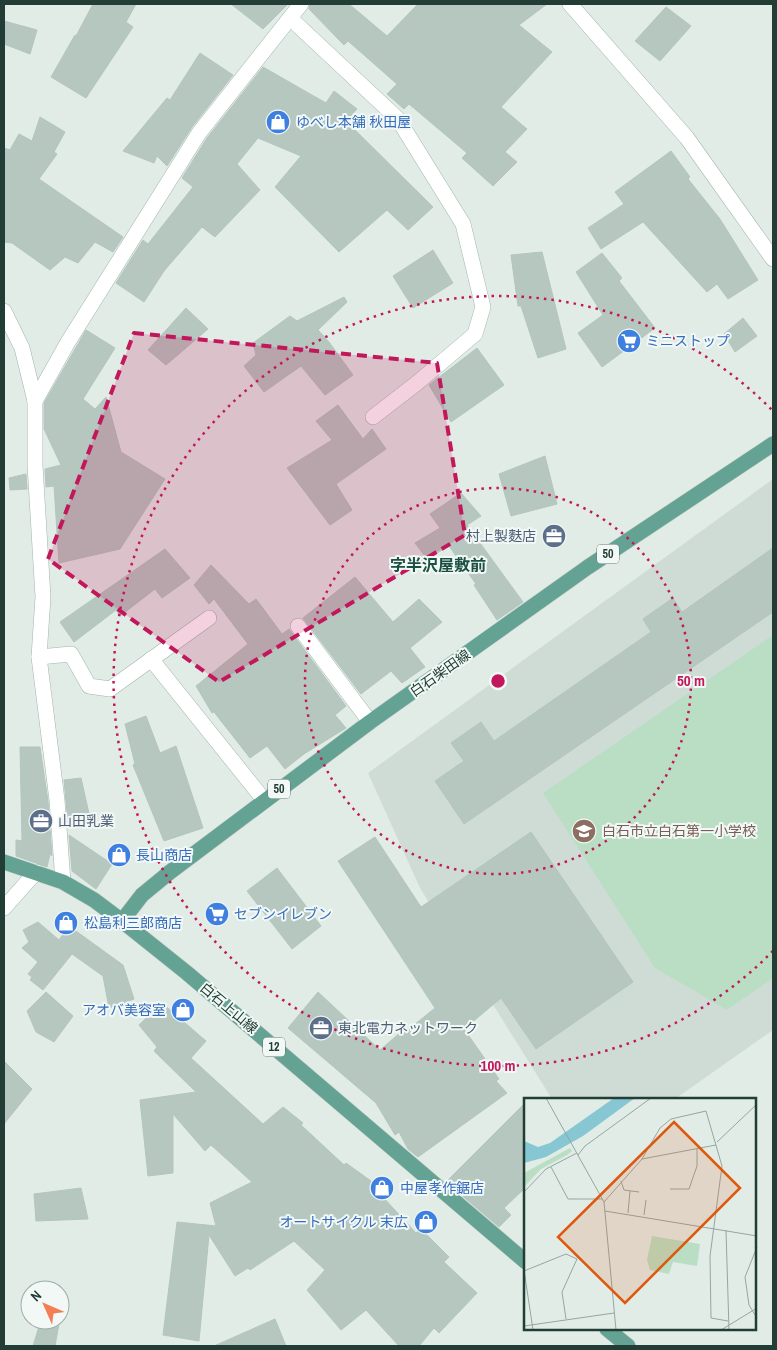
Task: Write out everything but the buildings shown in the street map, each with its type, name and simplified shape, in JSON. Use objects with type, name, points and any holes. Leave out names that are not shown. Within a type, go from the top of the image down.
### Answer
[{"type":"main road","name":"白石柴田線","points":[[122,921],[142,896],[156,884],[264,800],[370,722],[588,567],[773,444]]},
{"type":"main road","name":"白石上山線","points":[[4,862],[63,882],[94,900],[122,921],[187,973],[524,1260]]},
{"type":"main road","points":[[608,1330],[628,1346]]},
{"type":"street","points":[[35,401],[68,342],[199,133],[301,4]]},
{"type":"street","points":[[570,4],[686,138],[773,259]]},
{"type":"street","points":[[290,18],[398,119],[463,224],[483,308],[475,334],[373,417]]},
{"type":"street","points":[[4,311],[22,348],[35,401],[35,465],[43,597],[39,657],[57,800],[63,882]]},
{"type":"street","points":[[39,657],[71,654],[89,686],[110,689],[209,618]]},
{"type":"street","points":[[298,626],[370,722]]},
{"type":"street","points":[[151,660],[264,800]]},
{"type":"street","points":[[4,908],[36,872]]},
{"type":"highlighted area","points":[[134,333],[437,363],[465,535],[219,682],[48,559]]},
{"type":"shaded area","name":"白石市立白石第一小学校","points":[[773,479],[773,1030],[676,1098],[551,1098],[420,888],[368,773]]},
{"type":"green space","points":[[773,635],[773,978],[727,1010],[655,968],[543,793]]},
{"type":"place","name":"ゆべし本舗 秋田屋","points":[[278,122]]},
{"type":"place","name":"ミニストップ","points":[[629,341]]},
{"type":"place","name":"村上製麩店","points":[[554,536]]},
{"type":"place","name":"山田乳業","points":[[41,821]]},
{"type":"place","name":"白石市立白石第一小学校","points":[[584,831]]},
{"type":"place","name":"長山商店","points":[[119,855]]},
{"type":"place","name":"セブンイレブン","points":[[217,914]]},
{"type":"place","name":"松島利三郎商店","points":[[66,923]]},
{"type":"place","name":"アオバ美容室","points":[[183,1010]]},
{"type":"place","name":"東北電力ネットワーク","points":[[321,1028]]},
{"type":"place","name":"中屋孝作鋸店","points":[[382,1188]]},
{"type":"place","name":"オートサイクル 末広","points":[[426,1222]]},
{"type":"district","name":"字半沢屋敷前","points":[[438,565]]}]
